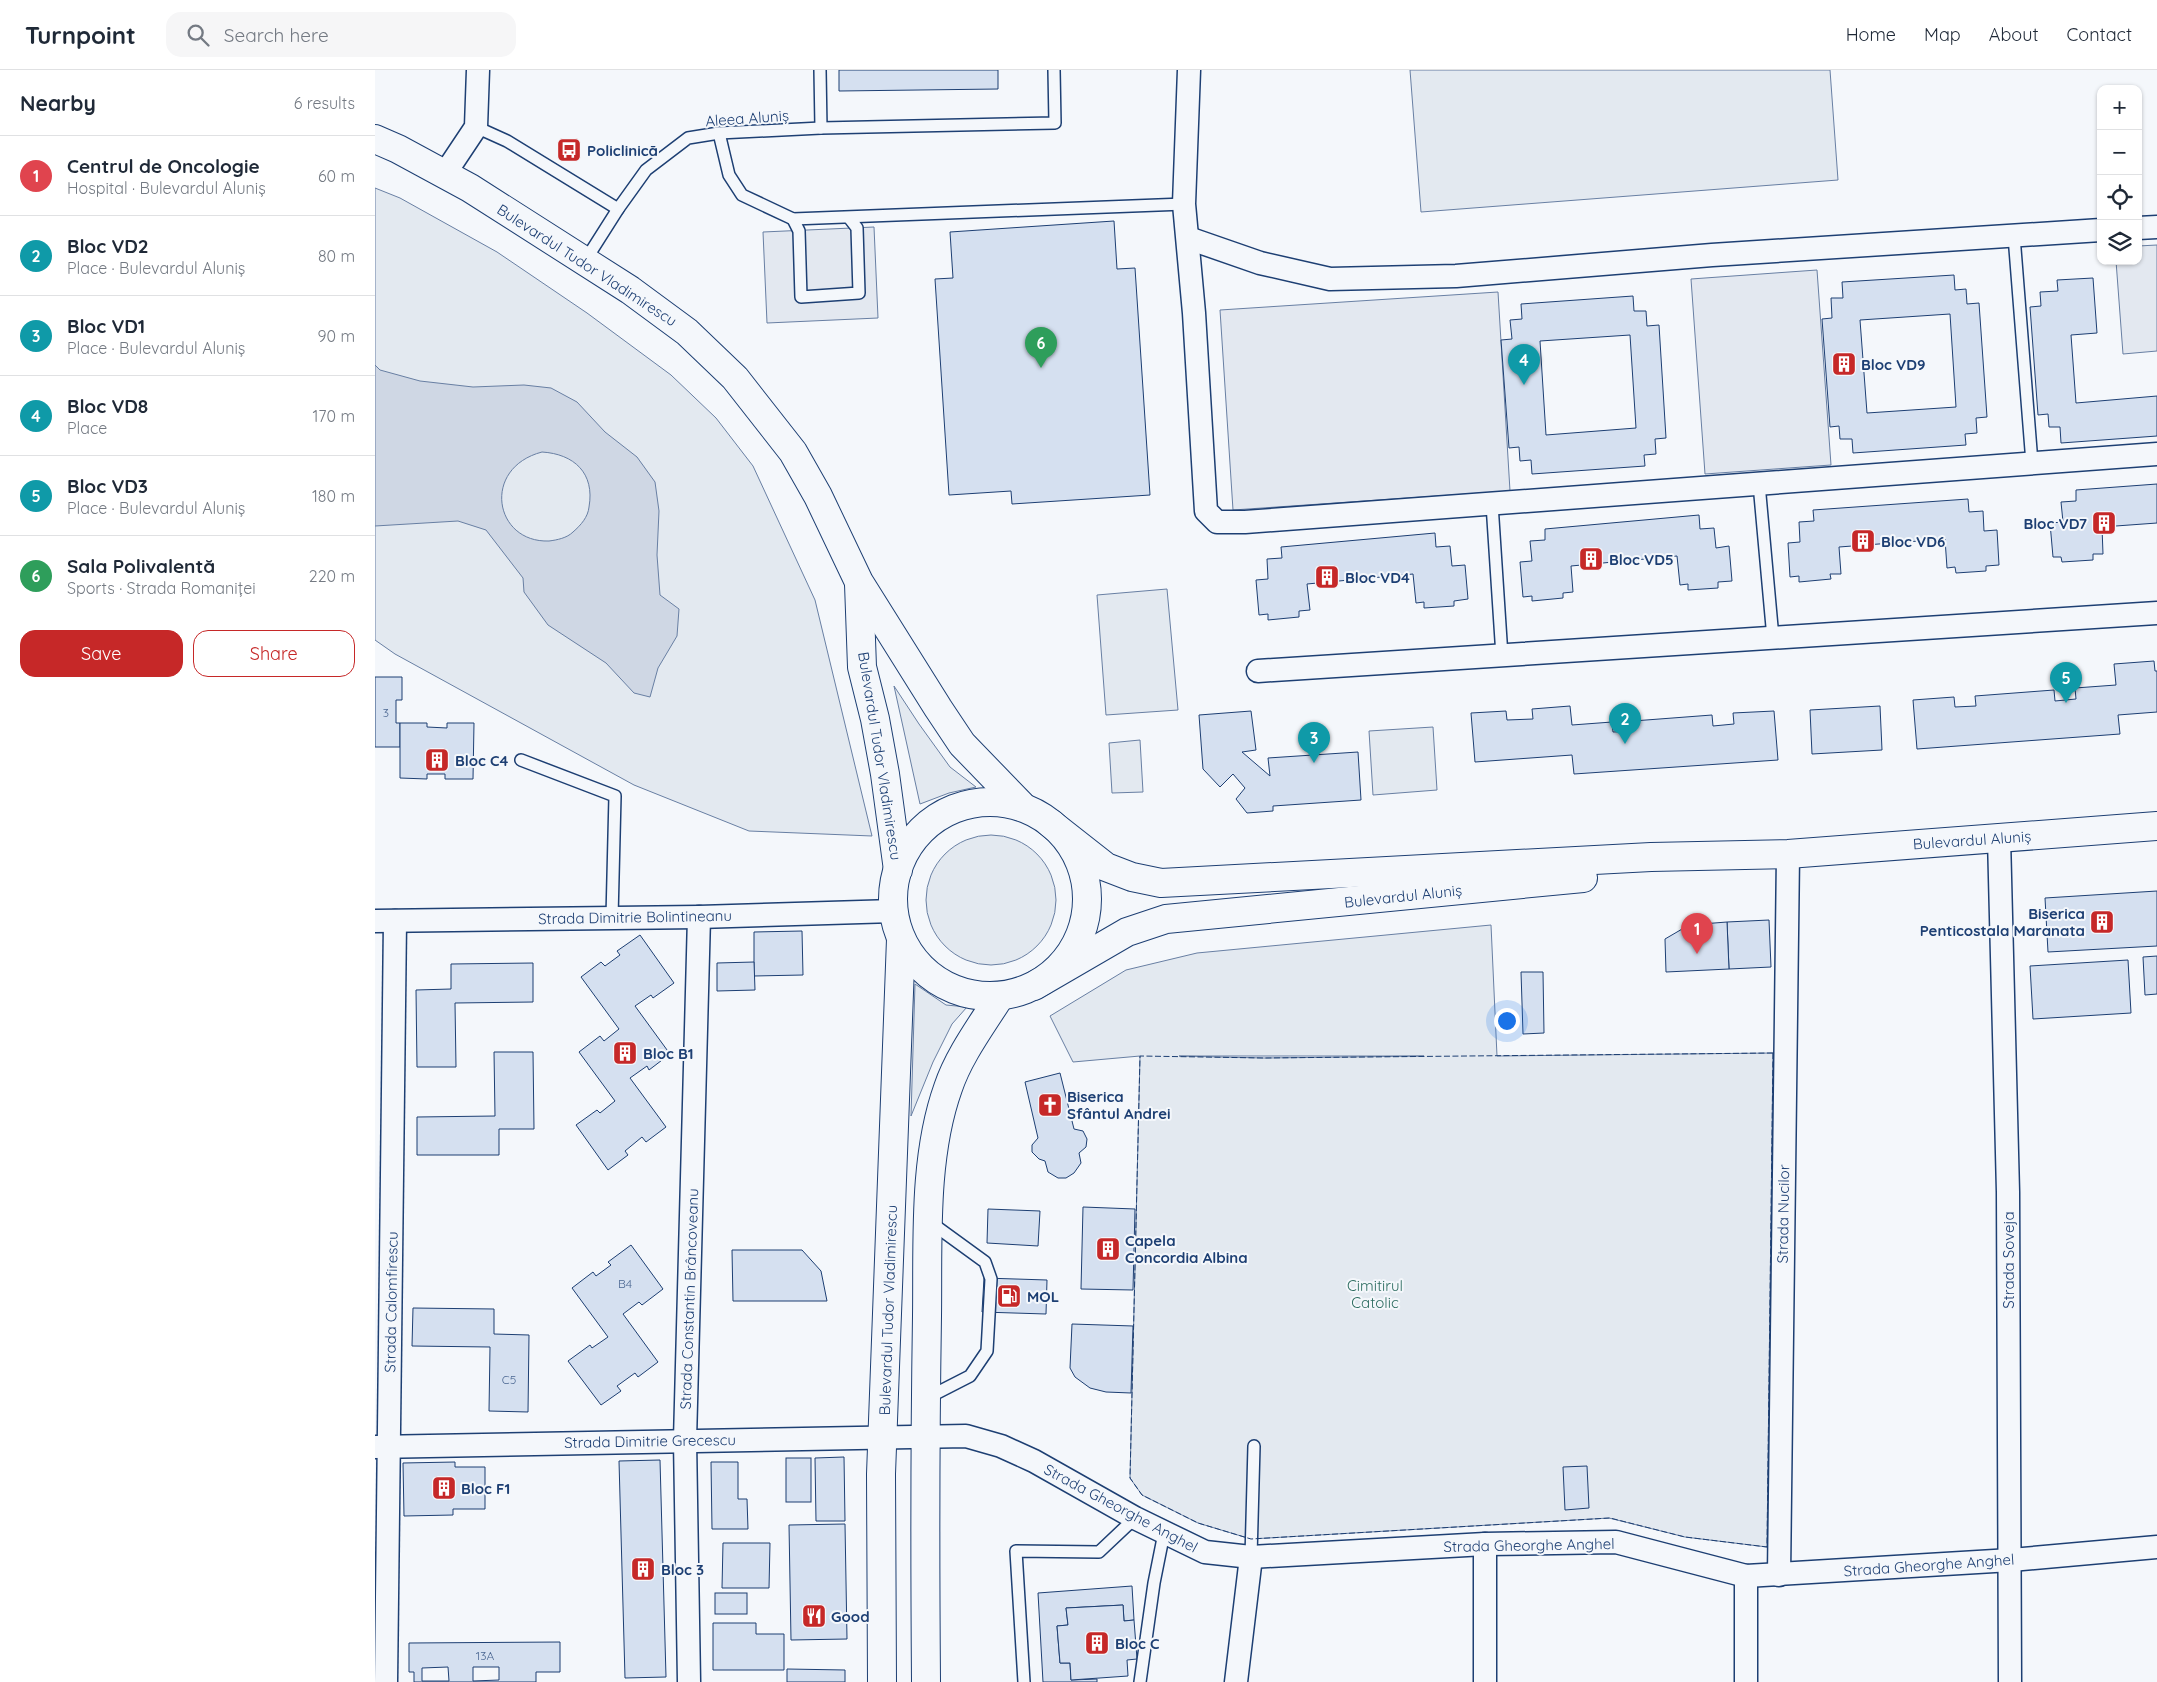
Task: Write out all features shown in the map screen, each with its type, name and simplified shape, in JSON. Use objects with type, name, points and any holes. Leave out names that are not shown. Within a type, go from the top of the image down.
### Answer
[{"type":"main road","name":"Bulevardul Tudor Vladimirescu","points":[[375,139],[470,188],[630,290],[687,332],[735,378],[793,452],[819,496],[859,582],[962,744],[1021,805]]},
{"type":"main road","name":"Bulevardul Tudor Vladimirescu","points":[[859,582],[862,667],[875,719],[885,774],[898,870]]},
{"type":"main road","points":[[990,802],[1021,805],[1050,823],[1064,836],[1075,852],[1083,870],[1087,889],[1087,909],[1083,928],[1065,962],[1050,976],[1034,986],[1018,993],[1000,996],[965,994],[934,979],[910,954],[901,938],[894,911],[894,886],[898,870],[906,851],[918,834],[933,821],[951,811],[970,804],[990,802]]},
{"type":"main road","name":"Bulevardul Aluniș","points":[[1050,823],[1106,867],[1132,877],[1161,883],[1651,857],[1788,854]]},
{"type":"main road","name":"Bulevardul Aluniș","points":[[1034,986],[1127,932],[1166,919],[1680,868],[1788,854],[2157,826]]},
{"type":"main road","name":"Bulevardul Tudor Vladimirescu","points":[[882,1682],[881,1474],[901,938]]},
{"type":"main road","points":[[926,1682],[924,1438],[928,1220],[932,1166],[937,1126],[948,1087],[1000,996]]},
{"type":"street","points":[[444,174],[476,127],[479,70]]},
{"type":"street","points":[[1189,70],[1184,204],[1188,238],[1206,511],[1217,522],[1245,522],[2157,454]]},
{"type":"street","points":[[2142,228],[2157,227]]},
{"type":"street","points":[[1188,238],[1260,263],[1329,279],[1456,276],[1712,255],[2097,230]]},
{"type":"street","points":[[1258,671],[2157,613]]},
{"type":"street","name":"Strada Soveja","points":[[1999,838],[2008,1192],[2010,1682]]},
{"type":"street","name":"Strada Nucilor","points":[[1779,1575],[1788,854]]},
{"type":"street","name":"Strada Dimitrie Bolintineanu","points":[[385,921],[699,917],[894,911]]},
{"type":"street","name":"Strada Constantin Brâncoveanu","points":[[689,1682],[685,1440],[699,917]]},
{"type":"street","name":"Strada Calomfirescu","points":[[385,921],[382,1447],[385,1682]]},
{"type":"street","name":"Strada Gheorghe Anghel","points":[[924,1438],[966,1436],[1001,1446],[1034,1461],[1135,1518],[1205,1552],[1251,1557],[1485,1544],[1617,1542],[1747,1576],[2011,1560],[2157,1547]]},
{"type":"street","name":"Strada Dimitrie Grecescu","points":[[382,1447],[685,1440],[924,1438]]},
{"type":"street","points":[[1485,1544],[1485,1682]]},
{"type":"street","points":[[1236,1682],[1251,1557]]},
{"type":"street","points":[[1746,1682],[1747,1576]]},
{"type":"lane","points":[[820,70],[821,128]]},
{"type":"lane","name":"Aleea Aluniș","points":[[585,261],[618,209],[646,170],[688,138],[719,133],[821,128],[1055,123],[1054,70]]},
{"type":"lane","points":[[476,127],[507,141],[618,209]]},
{"type":"lane","points":[[719,133],[729,175],[742,195],[793,219],[1184,204]]},
{"type":"lane","points":[[793,219],[799,231],[801,297],[859,293],[857,228],[850,218]]},
{"type":"lane","points":[[2015,236],[2032,464]]},
{"type":"lane","points":[[1759,484],[1773,638]]},
{"type":"lane","points":[[1492,504],[1502,656]]},
{"type":"lane","points":[[521,760],[615,796],[611,917]]},
{"type":"lane","points":[[925,1398],[970,1376],[987,1351],[991,1279],[985,1262],[928,1220]]},
{"type":"lane","points":[[1251,1557],[1254,1446]]},
{"type":"lane","points":[[1024,1682],[1016,1551],[1099,1552],[1135,1518]]},
{"type":"lane","points":[[1140,1682],[1154,1583],[1164,1532]]},
{"type":"green space","points":[[1410,70],[1830,70],[1838,180],[1421,212]]},
{"type":"green space","points":[[375,188],[400,198],[497,252],[587,313],[671,375],[716,418],[753,466],[815,600],[872,836],[749,831],[634,785],[395,654],[375,640]]},
{"type":"green space","points":[[1167,589],[1178,710],[1106,715],[1097,595]]},
{"type":"green space","points":[[894,686],[950,767],[976,787],[949,793],[920,804]]},
{"type":"green space","points":[[1433,727],[1437,790],[1373,795],[1369,731]]},
{"type":"green space","points":[[1140,740],[1143,792],[1112,793],[1109,743]]},
{"type":"green space","points":[[991,835],[1016,840],[1037,854],[1051,875],[1056,900],[1051,925],[1037,946],[1016,960],[991,965],[966,960],[945,946],[931,925],[926,900],[931,875],[945,854],[966,840]]},
{"type":"green space","name":"Cimitirul Catolic","points":[[1491,925],[1497,1056],[1773,1053],[1767,1547],[1685,1537],[1609,1518],[1251,1539],[1198,1523],[1142,1495],[1130,1478],[1140,1056],[1073,1062],[1050,1016],[1126,970],[1197,953]],"holes":[[[1179,1056],[1424,1056],[1264,1058]]]},
{"type":"green space","points":[[915,984],[946,1005],[967,1007],[952,1024],[933,1062],[911,1116]]},
{"type":"shaded area","points":[[874,227],[878,318],[767,323],[763,232]]},
{"type":"shaded area","points":[[2157,245],[2157,351],[2123,354],[2116,265],[2142,265],[2142,246]]},
{"type":"shaded area","points":[[1817,270],[1831,465],[1705,474],[1691,279]]},
{"type":"shaded area","points":[[1498,292],[1510,491],[1233,510],[1220,310]]},
{"type":"shaded area","points":[[375,365],[380,370],[420,381],[473,387],[524,385],[551,388],[577,402],[605,432],[637,457],[655,482],[659,511],[657,555],[660,595],[679,609],[677,636],[658,668],[650,697],[634,693],[606,663],[548,625],[524,592],[523,578],[486,530],[458,521],[375,526]],"holes":[[[542,452],[573,461],[580,467],[589,484],[590,495],[588,511],[581,524],[571,534],[549,541],[530,538],[516,530],[507,518],[502,503],[503,488],[510,473],[523,460]]]},
{"type":"building","points":[[839,70],[998,70],[998,89],[839,91]]},
{"type":"building","points":[[1114,221],[1117,269],[1135,268],[1150,495],[1012,504],[1011,491],[949,495],[935,279],[953,278],[950,232]]},
{"type":"building","name":"Bloc VD9","points":[[1954,275],[1955,290],[1966,289],[1967,304],[1979,303],[1987,417],[1976,418],[1977,433],[1965,434],[1966,445],[1853,453],[1852,439],[1840,439],[1839,426],[1830,427],[1822,319],[1832,318],[1831,298],[1843,298],[1842,282]],"holes":[[[1950,314],[1956,407],[1867,413],[1860,320]]]},
{"type":"building","points":[[2093,278],[2097,333],[2071,335],[2076,403],[2157,396],[2157,436],[2061,443],[2060,427],[2049,427],[2048,414],[2038,415],[2030,307],[2041,306],[2040,292],[2058,291],[2057,280]]},
{"type":"building","points":[[1633,296],[1634,311],[1646,311],[1647,326],[1659,325],[1666,438],[1655,439],[1656,454],[1644,455],[1645,466],[1532,474],[1531,460],[1520,461],[1519,447],[1509,448],[1501,340],[1512,339],[1510,320],[1522,319],[1521,304]],"holes":[[[1630,335],[1636,428],[1546,435],[1540,341]]]},
{"type":"building","name":"Bloc VD7","points":[[2157,484],[2157,523],[2102,527],[2103,554],[2093,554],[2093,560],[2062,562],[2061,557],[2053,557],[2050,523],[2063,522],[2061,502],[2076,501],[2076,490]]},
{"type":"building","name":"Bloc VD6","points":[[1968,499],[1969,512],[1983,511],[1984,531],[1997,530],[1999,565],[1986,566],[1986,571],[1956,573],[1955,567],[1947,568],[1945,539],[1839,547],[1841,574],[1830,574],[1831,579],[1799,582],[1799,576],[1790,577],[1788,543],[1800,542],[1799,522],[1814,521],[1813,510]]},
{"type":"building","name":"Bloc VD5","points":[[1699,515],[1700,529],[1714,528],[1716,548],[1729,546],[1732,581],[1718,582],[1718,588],[1688,590],[1688,584],[1680,585],[1677,556],[1571,566],[1573,592],[1563,593],[1563,598],[1532,601],[1532,596],[1523,597],[1520,562],[1532,561],[1530,541],[1545,540],[1545,529]]},
{"type":"building","name":"Bloc VD4","points":[[1435,533],[1436,547],[1450,546],[1452,566],[1465,565],[1468,599],[1454,601],[1454,606],[1424,608],[1424,602],[1416,603],[1413,574],[1307,584],[1310,610],[1299,611],[1299,617],[1268,620],[1268,614],[1259,615],[1256,580],[1268,579],[1267,559],[1282,558],[1281,547]]},
{"type":"building","points":[[2154,661],[2155,671],[2157,671],[2157,712],[2118,715],[2120,734],[1917,749],[1913,700],[1954,697],[1955,707],[1976,706],[1975,696],[2054,690],[2055,701],[2076,699],[2075,688],[2116,685],[2114,664]]},
{"type":"building","points":[[375,677],[402,677],[402,700],[396,700],[396,723],[400,723],[400,747],[375,747]]},
{"type":"building","points":[[1570,706],[1572,725],[1612,722],[1613,732],[1634,731],[1633,721],[1712,715],[1713,726],[1734,724],[1733,713],[1774,711],[1778,760],[1574,774],[1572,755],[1475,762],[1471,713],[1506,711],[1507,720],[1533,719],[1532,709]]},
{"type":"building","points":[[1880,706],[1882,750],[1812,754],[1810,710]]},
{"type":"building","points":[[1251,711],[1256,750],[1242,752],[1270,776],[1268,758],[1358,752],[1361,800],[1273,806],[1273,811],[1247,813],[1236,799],[1245,788],[1233,774],[1220,787],[1203,769],[1199,715]]},
{"type":"building","name":"Bloc C4","points":[[400,723],[427,723],[427,727],[447,728],[447,723],[474,723],[473,779],[445,779],[445,774],[427,774],[427,779],[400,778]]},
{"type":"building","name":"Biserica Penticostala Maranata","points":[[2157,891],[2157,946],[2048,952],[2045,898]]},
{"type":"building","points":[[1769,920],[1771,967],[1729,969],[1727,922]]},
{"type":"building","points":[[1727,922],[1729,969],[1666,972],[1665,939],[1689,925]]},
{"type":"building","points":[[802,931],[803,975],[754,976],[754,932]]},
{"type":"building","name":"Bloc B1","points":[[640,935],[674,983],[653,998],[651,995],[635,1006],[670,1054],[649,1070],[647,1066],[630,1078],[666,1127],[646,1142],[642,1137],[625,1151],[628,1155],[608,1170],[576,1125],[597,1110],[600,1113],[615,1101],[579,1052],[600,1036],[604,1041],[619,1029],[581,977],[601,962],[605,966],[620,955],[617,951]]},
{"type":"building","points":[[2157,956],[2157,994],[2145,995],[2143,957]]},
{"type":"building","points":[[2128,960],[2131,1013],[2033,1019],[2030,966]]},
{"type":"building","points":[[754,962],[755,990],[717,991],[717,963]]},
{"type":"building","points":[[533,963],[533,1002],[455,1003],[456,1067],[417,1067],[416,990],[451,989],[451,964]]},
{"type":"building","points":[[1521,972],[1543,972],[1544,1033],[1523,1034]]},
{"type":"building","points":[[494,1052],[533,1052],[534,1129],[499,1129],[499,1155],[417,1155],[417,1117],[495,1116]]},
{"type":"building","name":"Biserica Sfântul Andrei","points":[[1060,1073],[1074,1129],[1083,1131],[1087,1139],[1086,1147],[1079,1153],[1081,1163],[1074,1173],[1066,1178],[1058,1178],[1048,1172],[1045,1161],[1039,1159],[1032,1152],[1032,1145],[1038,1138],[1025,1082]]},
{"type":"building","name":"Capela Concordia Albina","points":[[1083,1207],[1135,1209],[1133,1290],[1081,1289]]},
{"type":"building","points":[[988,1209],[1040,1211],[1038,1246],[987,1243]]},
{"type":"building","points":[[631,1245],[663,1289],[642,1305],[639,1302],[623,1314],[658,1362],[638,1377],[635,1373],[617,1386],[621,1391],[601,1405],[568,1361],[590,1345],[592,1348],[608,1337],[572,1288],[593,1272],[596,1276],[611,1265],[608,1262]]},
{"type":"building","points":[[732,1250],[802,1250],[821,1271],[827,1301],[733,1301]]},
{"type":"building","points":[[984,1278],[1047,1280],[1046,1314],[982,1312]]},
{"type":"building","points":[[413,1308],[494,1309],[494,1334],[529,1335],[528,1412],[489,1411],[490,1347],[412,1346]]},
{"type":"building","points":[[1072,1324],[1133,1326],[1131,1393],[1106,1392],[1090,1388],[1075,1377],[1070,1368]]},
{"type":"building","points":[[844,1457],[845,1521],[816,1521],[815,1458]]},
{"type":"building","points":[[786,1458],[811,1458],[811,1502],[786,1502]]},
{"type":"building","name":"Bloc 3","points":[[660,1460],[666,1677],[625,1678],[619,1461]]},
{"type":"building","name":"Bloc F1","points":[[455,1462],[455,1467],[485,1467],[485,1509],[453,1509],[453,1515],[404,1516],[403,1463]]},
{"type":"building","points":[[711,1462],[738,1462],[738,1499],[747,1499],[748,1529],[712,1529]]},
{"type":"building","points":[[1587,1466],[1589,1508],[1565,1510],[1563,1467]]},
{"type":"building","points":[[845,1524],[847,1639],[791,1640],[789,1525]]},
{"type":"building","points":[[723,1543],[770,1543],[769,1588],[722,1588]]},
{"type":"building","points":[[1132,1586],[1134,1620],[1124,1621],[1123,1605],[1066,1608],[1068,1625],[1057,1626],[1060,1663],[1070,1663],[1071,1680],[1097,1679],[1097,1682],[1043,1682],[1038,1593]]},
{"type":"building","points":[[715,1593],[747,1593],[747,1614],[715,1614]]},
{"type":"building","name":"Bloc C","points":[[1123,1605],[1124,1621],[1134,1620],[1137,1659],[1127,1660],[1128,1676],[1071,1680],[1070,1663],[1060,1663],[1057,1626],[1068,1625],[1066,1608]]},
{"type":"building","points":[[713,1623],[756,1623],[756,1634],[784,1634],[784,1670],[713,1670]]},
{"type":"building","points":[[560,1642],[560,1672],[536,1672],[536,1682],[414,1682],[414,1672],[409,1672],[409,1643]],"holes":[[[448,1667],[449,1681],[422,1681],[422,1668]],[[473,1667],[499,1667],[499,1680],[473,1681]]]},
{"type":"building","points":[[787,1669],[845,1670],[845,1682],[787,1682]]},
{"type":"fence","points":[[1773,1053],[1767,1547],[1685,1537],[1610,1518],[1251,1539],[1198,1523],[1142,1495],[1130,1478],[1140,1056],[1264,1058],[1773,1053]]},
{"type":"place","name":"Policlinică","points":[[569,150]]},
{"type":"place","name":"Bloc VD9","points":[[1844,364]]},
{"type":"place","name":"Sala Polivalentă","points":[[1041,368]]},
{"type":"place","name":"Bloc VD8","points":[[1524,385]]},
{"type":"place","name":"Bloc VD7","points":[[2104,523]]},
{"type":"place","name":"Bloc VD6","points":[[1863,541]]},
{"type":"place","name":"Bloc VD5","points":[[1591,559]]},
{"type":"place","name":"Bloc VD4","points":[[1327,577]]},
{"type":"place","name":"Bloc VD3","points":[[2066,703]]},
{"type":"place","name":"Bloc VD2","points":[[1625,744]]},
{"type":"place","name":"Bloc C4","points":[[437,760]]},
{"type":"place","name":"Bloc VD1","points":[[1314,763]]},
{"type":"place","name":"Biserica Penticostala Maranata","points":[[2102,922]]},
{"type":"place","name":"Centrul de Oncologie","points":[[1697,954]]},
{"type":"place","name":"Bloc B1","points":[[625,1053]]},
{"type":"place","name":"Biserica Sfântul Andrei","points":[[1050,1105]]},
{"type":"place","name":"Capela Concordia Albina","points":[[1108,1249]]},
{"type":"place","name":"MOL","points":[[1009,1296]]},
{"type":"place","name":"Bloc F1","points":[[444,1488]]},
{"type":"place","name":"Bloc 3","points":[[643,1569]]},
{"type":"place","name":"Good","points":[[814,1616]]},
{"type":"place","name":"Bloc C","points":[[1097,1643]]}]
